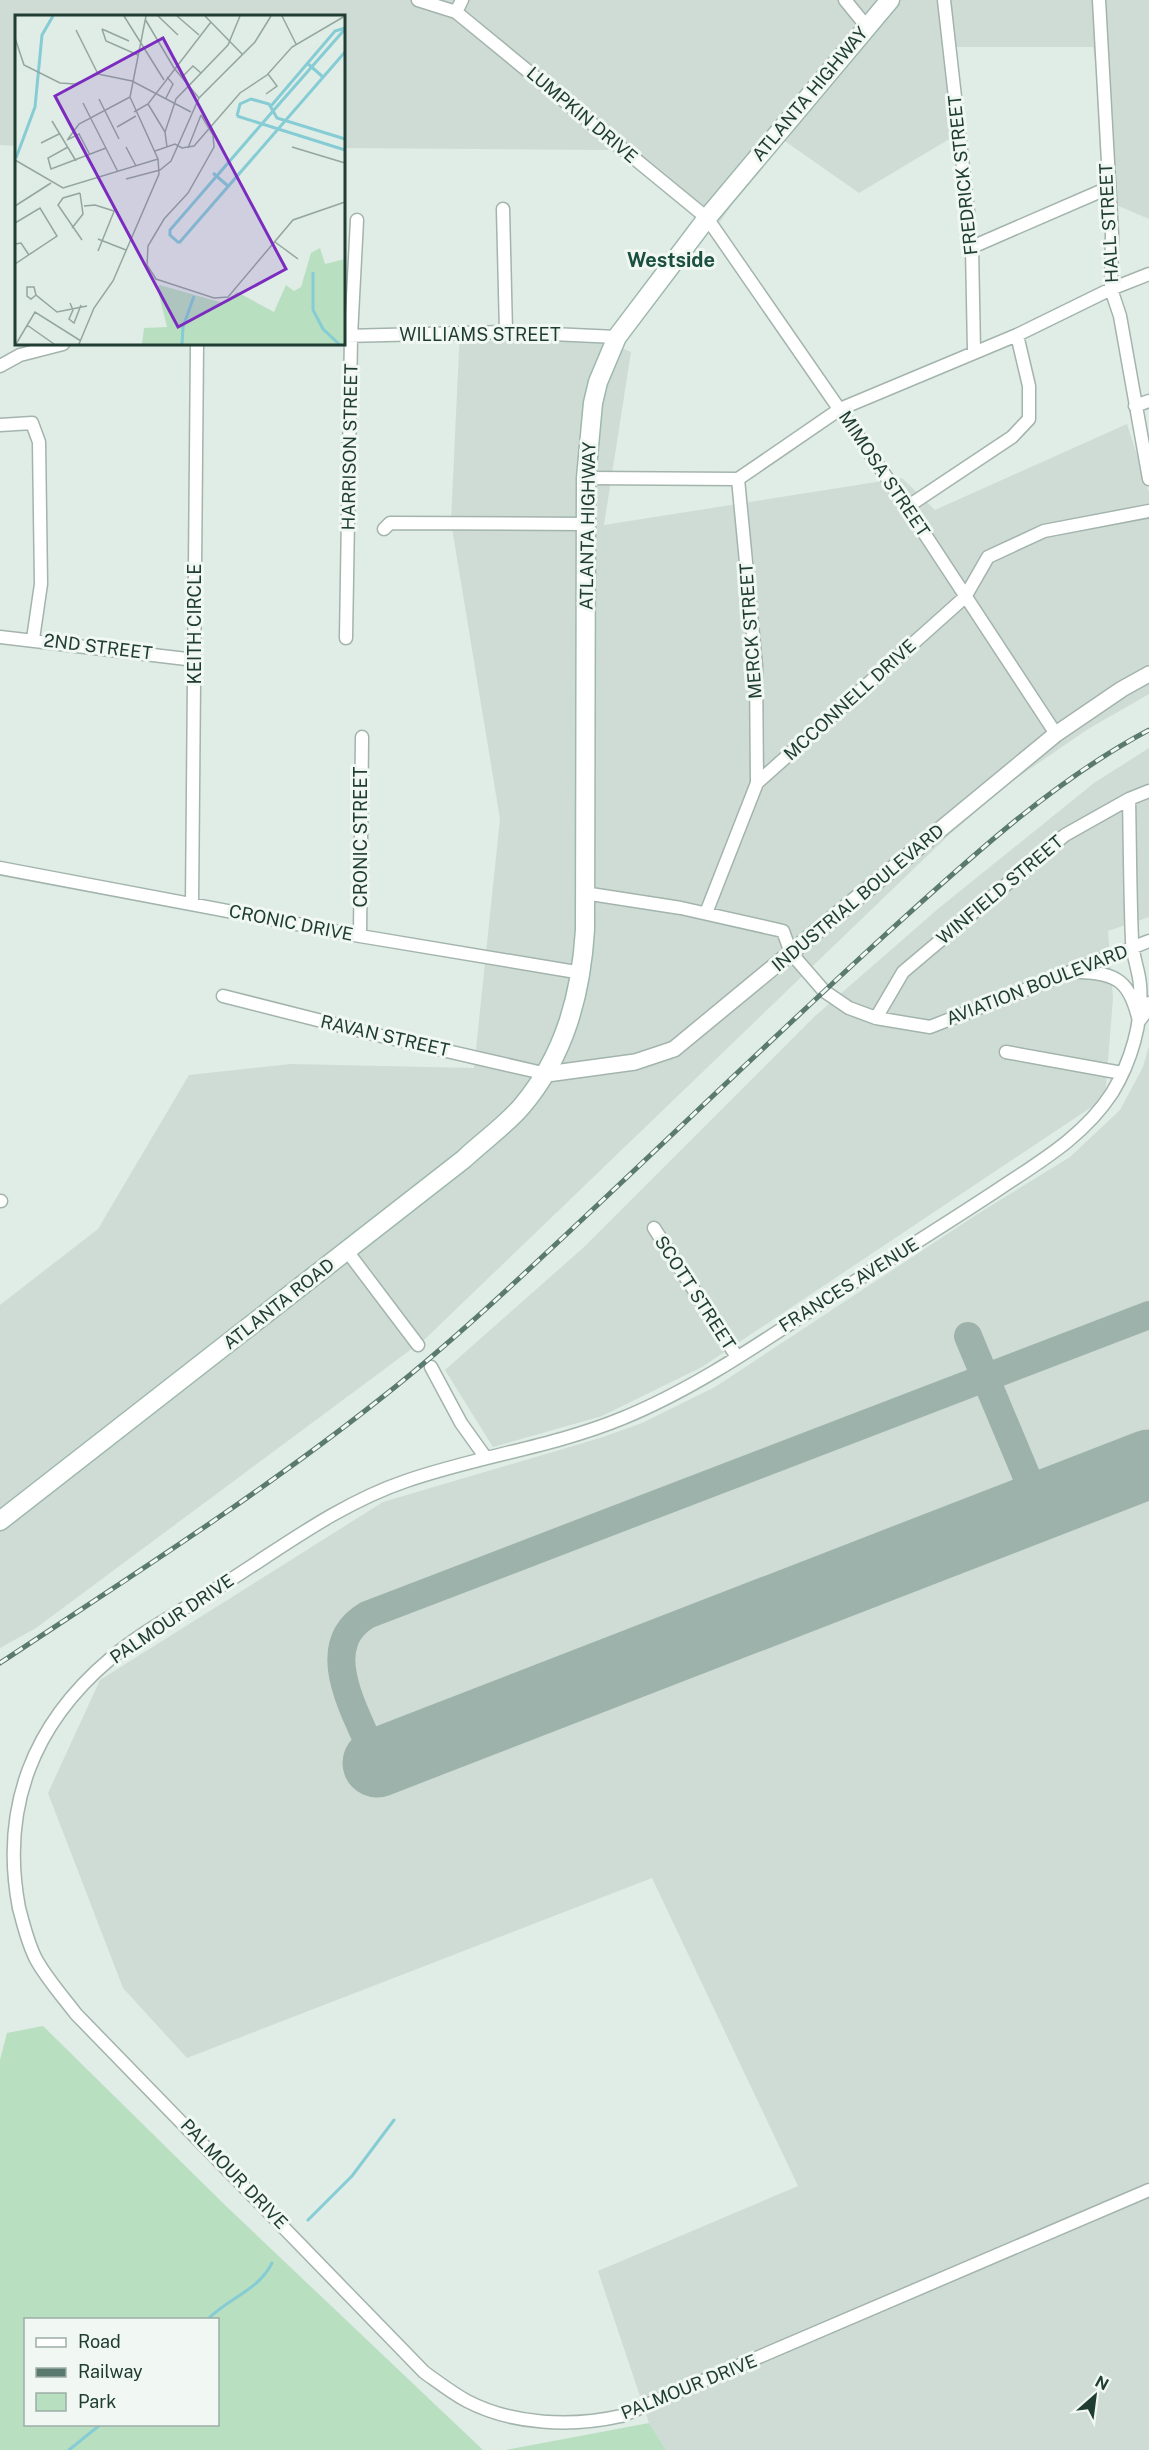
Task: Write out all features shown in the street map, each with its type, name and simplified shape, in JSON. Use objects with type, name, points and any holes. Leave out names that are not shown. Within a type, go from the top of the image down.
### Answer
[{"type":"main road","name":"ATLANTA HIGHWAY","points":[[547,1074],[575,1005],[582,973],[586,478],[593,403],[598,382],[617,337],[707,218],[890,0]]},
{"type":"main road","name":"ATLANTA ROAD","points":[[0,1521],[464,1159],[521,1107],[547,1074]]},
{"type":"street","points":[[418,0],[456,12],[462,0]]},
{"type":"street","points":[[845,0],[867,27]]},
{"type":"street","name":"FREDRICK STREET","points":[[944,0],[972,247],[974,351]]},
{"type":"street","name":"HALL STREET","points":[[1099,0],[1112,234],[1111,289],[1120,316],[1149,479]]},
{"type":"street","name":"LUMPKIN DRIVE","points":[[456,12],[707,218]]},
{"type":"street","points":[[972,247],[1108,188]]},
{"type":"street","points":[[503,209],[506,332]]},
{"type":"street","name":"MIMOSA STREET","points":[[707,218],[908,507],[1056,734]]},
{"type":"street","name":"HARRISON STREET","points":[[346,638],[347,336],[357,220]]},
{"type":"street","points":[[586,478],[738,479],[840,409],[974,351],[1017,335],[1111,289],[1149,274]]},
{"type":"street","name":"WILLIAMS STREET","points":[[347,336],[506,332],[617,337]]},
{"type":"street","points":[[908,507],[1012,437],[1029,419],[1029,386],[1017,335]]},
{"type":"street","points":[[0,366],[20,355],[59,345]]},
{"type":"street","name":"KEITH CIRCLE","points":[[192,904],[197,345]]},
{"type":"street","points":[[1135,406],[1149,401]]},
{"type":"street","points":[[0,424],[32,423],[39,442],[41,584],[33,639]]},
{"type":"street","name":"MERCK STREET","points":[[738,479],[756,666],[757,783]]},
{"type":"street","name":"MCCONNELL DRIVE","points":[[706,913],[757,783],[965,597],[988,557],[1044,531],[1149,511]]},
{"type":"street","points":[[384,529],[390,523],[586,525]]},
{"type":"street","name":"2ND STREET","points":[[0,637],[33,639],[195,660]]},
{"type":"street","name":"INDUSTRIAL BOULEVARD","points":[[547,1074],[635,1062],[674,1048],[1056,734],[1122,689],[1149,674]]},
{"type":"street","name":"CRONIC STREET","points":[[360,936],[362,737]]},
{"type":"street","name":"WINFIELD STREET","points":[[876,1018],[903,972],[1065,834],[1129,799],[1149,791]]},
{"type":"street","name":"FRANCES AVENUE","points":[[486,1458],[555,1442],[623,1418],[675,1393],[737,1357],[1064,1145],[1089,1123],[1112,1093],[1122,1073],[1139,1021],[1140,988],[1132,948],[1129,799]]},
{"type":"street","name":"CRONIC DRIVE","points":[[0,868],[360,936],[582,973]]},
{"type":"street","points":[[584,894],[706,913],[783,930],[791,953]]},
{"type":"street","name":"AVIATION BOULEVARD","points":[[791,953],[824,991],[849,1008],[876,1018],[930,1027],[1149,941]]},
{"type":"street","points":[[1072,972],[1108,974],[1122,982],[1130,991],[1139,1021]]},
{"type":"street","name":"RAVAN STREET","points":[[223,996],[377,1035],[547,1074]]},
{"type":"street","name":"FRANCES AVENUE","points":[[1139,1021],[1149,1003]]},
{"type":"street","points":[[1006,1052],[1122,1073]]},
{"type":"street","name":"SCOTT STREET","points":[[654,1228],[737,1357]]},
{"type":"street","points":[[347,1251],[418,1345]]},
{"type":"street","points":[[431,1367],[461,1423],[486,1458]]},
{"type":"street","name":"PALMOUR DRIVE","points":[[486,1458],[406,1481],[363,1498],[319,1522],[114,1655],[58,1710],[41,1736],[15,1804],[10,1848],[15,1892],[25,1931],[36,1959],[76,2014],[424,2372],[468,2401],[507,2415],[548,2423],[599,2421],[621,2416],[1149,2190]]},
{"type":"shaded area","points":[[0,0],[1149,0],[1149,219],[1114,204],[1093,47],[947,47],[956,135],[859,193],[779,137],[720,222],[609,150],[345,148],[345,15],[15,15],[15,146],[0,145]]},
{"type":"shaded area","points":[[460,328],[593,336],[631,352],[604,525],[902,478],[935,510],[1127,424],[1149,492],[1149,694],[1088,729],[1011,782],[950,834],[425,1339],[36,1628],[0,1648],[0,1305],[98,1229],[189,1075],[291,1064],[474,1068],[500,819],[451,522]]},
{"type":"shaded area","points":[[1149,748],[1149,917],[1108,931],[1113,998],[1105,1098],[702,1367],[602,1416],[493,1447],[445,1370],[583,1248],[814,1017],[939,908],[1094,783]]},
{"type":"shaded area","points":[[1149,1046],[1149,2450],[666,2450],[649,2423],[598,2271],[798,2186],[652,1878],[187,2058],[123,1988],[48,1793],[100,1680],[383,1502],[600,1438],[642,1423],[715,1387],[976,1215],[1070,1157],[1120,1110],[1143,1067]]},
{"type":"green space","points":[[43,2026],[228,2208],[483,2450],[0,2450],[0,2060],[7,2033]]},
{"type":"green space","points":[[649,2423],[666,2450],[506,2450]]},
{"type":"waterway","points":[[308,2220],[352,2176],[394,2120]]},
{"type":"waterway","points":[[209,2318],[251,2288],[266,2273],[272,2263]]},
{"type":"waterway","points":[[69,2450],[99,2426]]},
{"type":"taxiway","points":[[377,1763],[352,1705],[345,1684],[342,1664],[343,1646],[351,1629],[367,1615],[1149,1315]]},
{"type":"taxiway","points":[[968,1336],[1039,1506]]},
{"type":"runway","points":[[377,1763],[1149,1464]]},
{"type":"railway","points":[[0,1663],[288,1469],[401,1382],[503,1294],[842,975],[979,851],[1044,798],[1113,751],[1149,730]]},
{"type":"district","name":"Westside","points":[[671,260]]}]
